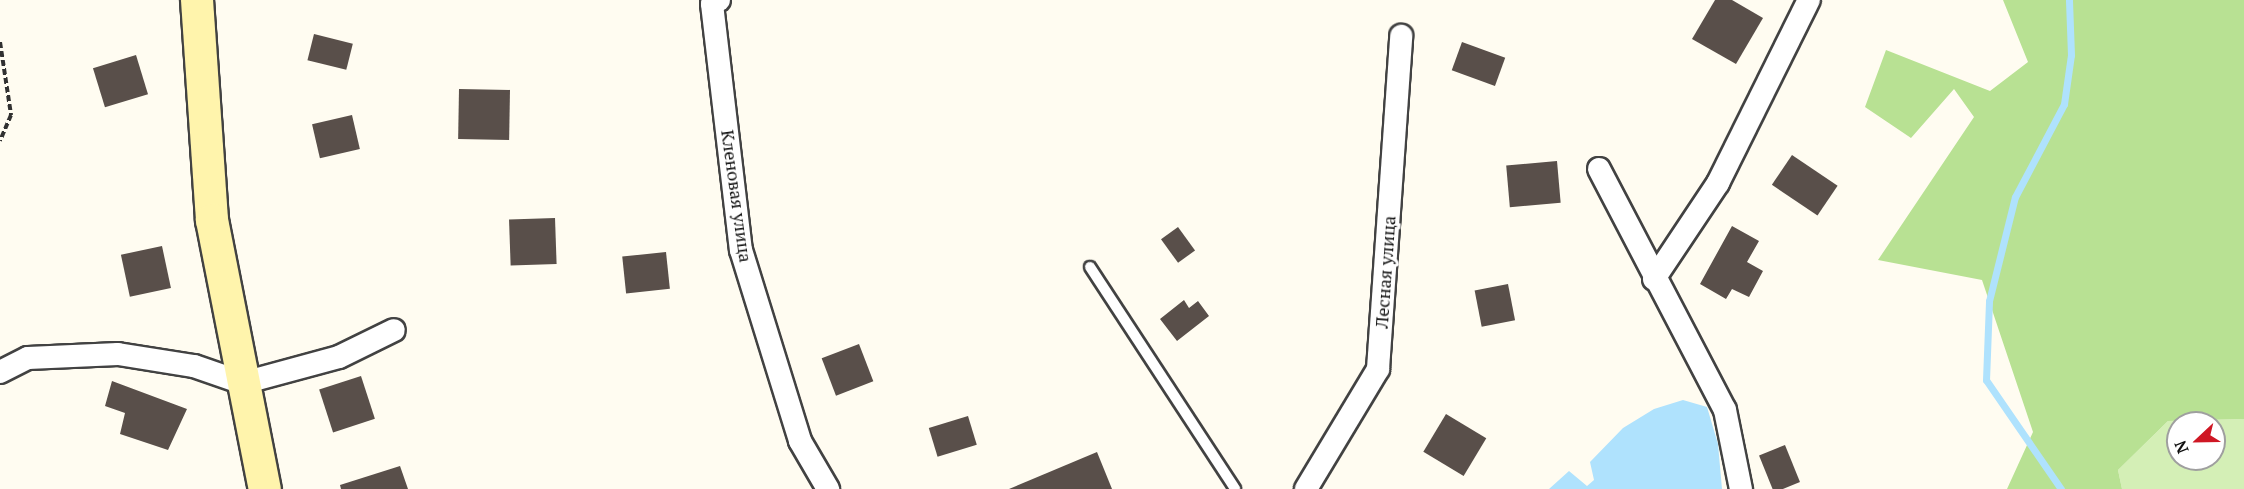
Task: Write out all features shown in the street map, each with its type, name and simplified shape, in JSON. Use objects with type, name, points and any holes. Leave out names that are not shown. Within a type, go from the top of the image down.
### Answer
[{"type":"street","points":[[197,0],[212,220],[266,489]]},
{"type":"street","name":"Кленовая улица","points":[[719,0],[712,4],[741,250],[800,441],[828,489]]},
{"type":"street","points":[[1654,279],[1718,183],[1809,0]]},
{"type":"street","name":"Лесная улица","points":[[1306,489],[1378,369],[1401,36]]},
{"type":"street","points":[[1599,169],[1654,279],[1725,410],[1741,489]]},
{"type":"street","points":[[0,372],[28,358],[118,354],[194,366],[243,383],[339,357],[394,330]]},
{"type":"lane","points":[[1090,267],[1235,489]]},
{"type":"path","points":[[0,42],[11,115],[0,141]]},
{"type":"green space","points":[[2003,0],[2244,0],[2244,419],[2226,419],[2226,411],[2166,411],[2166,423],[2118,470],[2122,489],[2007,489],[2033,432],[1982,280],[1878,260],[1974,117],[1954,89],[1911,138],[1865,107],[1886,50],[1990,91],[2028,62]]},
{"type":"green space","points":[[2226,419],[2244,419],[2244,489],[2122,489],[2118,470],[2166,423],[2166,471],[2226,471]]},
{"type":"water","points":[[1683,400],[1707,407],[1718,444],[1722,489],[1549,489],[1569,471],[1587,486],[1594,480],[1590,462],[1623,428],[1654,409]]},
{"type":"building","points":[[1715,0],[1732,0],[1763,18],[1736,64],[1692,39]]},
{"type":"building","points":[[314,34],[353,44],[346,70],[307,60]]},
{"type":"building","points":[[1462,42],[1505,58],[1495,86],[1452,70]]},
{"type":"building","points":[[136,55],[148,94],[105,107],[93,68]]},
{"type":"building","points":[[459,89],[510,90],[509,140],[458,139]]},
{"type":"building","points":[[352,115],[360,149],[320,158],[312,124]]},
{"type":"building","points":[[1792,155],[1838,186],[1817,216],[1772,185]]},
{"type":"building","points":[[1557,161],[1561,203],[1510,207],[1506,165]]},
{"type":"building","points":[[555,218],[557,264],[511,266],[509,220]]},
{"type":"building","points":[[1732,226],[1759,241],[1747,262],[1763,271],[1749,297],[1732,289],[1726,299],[1700,284]]},
{"type":"building","points":[[1178,227],[1195,250],[1178,263],[1161,239]]},
{"type":"building","points":[[162,246],[171,288],[130,297],[121,255]]},
{"type":"building","points":[[666,252],[670,289],[626,293],[622,257]]},
{"type":"building","points":[[1508,284],[1515,320],[1482,327],[1475,290]]},
{"type":"building","points":[[1184,300],[1189,308],[1198,301],[1209,316],[1177,341],[1160,319]]},
{"type":"building","points":[[859,344],[873,381],[836,396],[822,358]]},
{"type":"building","points":[[361,376],[375,419],[333,432],[319,390]]},
{"type":"building","points":[[112,381],[187,409],[168,450],[120,434],[125,413],[105,406]]},
{"type":"building","points":[[1446,414],[1486,438],[1464,476],[1423,452]]},
{"type":"building","points":[[968,416],[977,445],[938,457],[929,428]]},
{"type":"building","points":[[1785,445],[1800,482],[1783,489],[1773,489],[1759,455]]},
{"type":"building","points":[[1097,452],[1112,489],[1009,489]]},
{"type":"building","points":[[400,466],[408,489],[341,489],[340,485]]},
{"type":"waterway","points":[[2061,489],[1986,380],[1989,301],[2015,197],[2064,104],[2071,55],[2069,0]]}]
